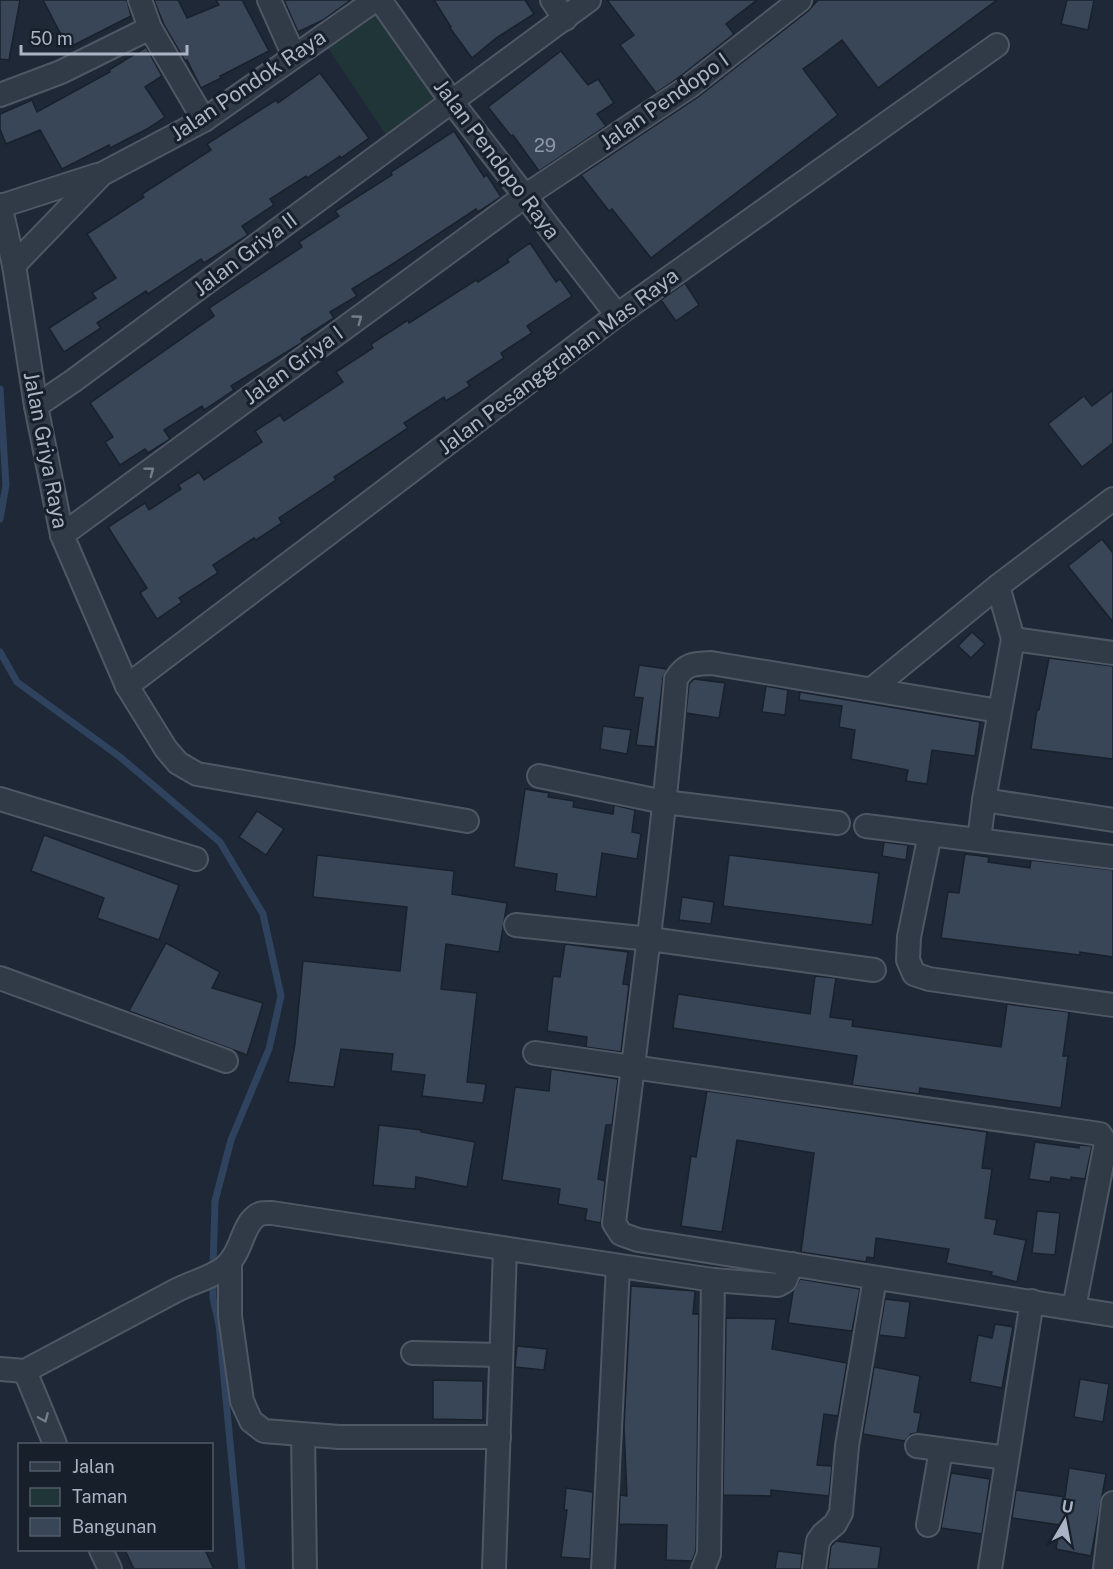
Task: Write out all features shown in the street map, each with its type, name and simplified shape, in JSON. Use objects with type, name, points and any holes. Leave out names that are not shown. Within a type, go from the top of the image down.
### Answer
[{"type":"street","points":[[140,0],[150,28],[204,120]]},
{"type":"street","points":[[270,0],[294,56]]},
{"type":"street","name":"Jalan Pondok Raya","points":[[14,265],[102,174],[204,120],[375,0]]},
{"type":"street","name":"Jalan Pendopo Raya","points":[[380,0],[452,102],[617,315]]},
{"type":"street","points":[[552,0],[565,19]]},
{"type":"street","name":"Jalan Griya II","points":[[36,406],[589,0]]},
{"type":"street","name":"Jalan Pendopo I","points":[[525,196],[690,86],[800,0]]},
{"type":"street","points":[[0,95],[61,72],[150,28]]},
{"type":"street","name":"Jalan Pesanggrahan Mas Raya","points":[[127,686],[617,315],[997,45]]},
{"type":"street","points":[[0,205],[102,174]]},
{"type":"street","name":"Jalan Griya I","points":[[62,535],[525,196]]},
{"type":"street","name":"Jalan Griya Raya","points":[[0,205],[14,265],[36,406],[62,535],[127,686],[166,749],[178,763],[197,774],[467,820]]},
{"type":"street","points":[[872,688],[998,586],[1113,500]]},
{"type":"street","points":[[979,840],[1013,639],[998,586]]},
{"type":"street","points":[[1013,639],[1113,653]]},
{"type":"street","points":[[999,711],[872,688],[711,663],[692,664],[682,670],[676,679],[650,939],[632,1066],[614,1223],[621,1234],[638,1240],[1113,1315]]},
{"type":"street","points":[[539,776],[664,802],[838,823]]},
{"type":"street","points":[[0,799],[196,859]]},
{"type":"street","points":[[984,800],[1113,820]]},
{"type":"street","points":[[867,826],[1113,857]]},
{"type":"street","points":[[930,834],[909,937],[908,960],[915,974],[928,979],[1113,1005]]},
{"type":"street","points":[[516,925],[650,939],[874,970]]},
{"type":"street","points":[[0,978],[226,1061]]},
{"type":"street","points":[[535,1053],[1100,1134],[1106,1143],[1074,1308]]},
{"type":"street","points":[[0,1368],[26,1371],[217,1270],[237,1251],[253,1217],[260,1214],[272,1213],[713,1280],[778,1285],[785,1281],[792,1264]]},
{"type":"street","points":[[494,1569],[505,1250]]},
{"type":"street","points":[[603,1569],[618,1266]]},
{"type":"street","points":[[217,1270],[230,1316],[242,1401],[251,1421],[264,1431],[303,1435],[499,1437]]},
{"type":"street","points":[[814,1569],[818,1541],[835,1524],[841,1513],[847,1446],[875,1278]]},
{"type":"street","points":[[703,1569],[709,1554],[713,1280]]},
{"type":"street","points":[[990,1569],[1032,1301]]},
{"type":"street","points":[[413,1353],[500,1355]]},
{"type":"street","points":[[26,1371],[55,1443]]},
{"type":"street","points":[[303,1435],[305,1569]]},
{"type":"street","points":[[917,1446],[1007,1458]]},
{"type":"street","points":[[928,1525],[941,1450]]},
{"type":"street","points":[[1105,1569],[1113,1503]]},
{"type":"street","points":[[101,1551],[110,1569]]},
{"type":"green space","points":[[379,11],[441,97],[387,136],[326,45]]},
{"type":"building","points":[[0,0],[20,0],[9,60],[0,59]]},
{"type":"building","points":[[43,0],[127,0],[131,16],[68,48]]},
{"type":"building","points":[[154,0],[178,0],[187,18],[219,5],[216,0],[242,0],[269,51],[201,88],[187,60],[185,61],[164,25]]},
{"type":"building","points":[[284,0],[351,0],[323,20],[298,32]]},
{"type":"building","points":[[434,0],[525,0],[534,14],[496,38],[472,58],[450,28]]},
{"type":"building","points":[[607,0],[757,0],[726,24],[734,34],[656,93],[620,45],[634,35]]},
{"type":"building","points":[[818,0],[997,0],[878,88],[842,40],[803,69],[838,115],[651,258],[612,209],[609,211],[581,175],[698,97],[808,11]]},
{"type":"building","points":[[1067,0],[1094,0],[1088,30],[1061,24]]},
{"type":"building","points":[[146,47],[162,76],[145,87],[165,117],[110,148],[109,145],[62,169],[40,130],[6,144],[0,129],[0,114],[32,100],[37,112],[110,72],[109,70]]},
{"type":"building","points":[[561,51],[588,85],[598,79],[614,103],[597,114],[606,126],[539,171],[513,135],[511,136],[488,107]]},
{"type":"building","points":[[320,73],[369,138],[341,158],[340,156],[270,199],[274,205],[242,226],[248,235],[204,263],[201,259],[148,294],[146,291],[97,323],[101,328],[64,352],[49,328],[96,298],[92,293],[116,278],[87,234],[144,197],[142,194],[211,150],[207,144],[276,100],[278,103]]},
{"type":"building","points":[[454,131],[484,177],[487,175],[501,197],[478,212],[476,209],[352,289],[357,296],[330,312],[334,318],[301,339],[303,342],[231,386],[234,390],[204,410],[202,406],[164,430],[170,439],[148,453],[145,449],[120,465],[105,442],[113,437],[90,403],[214,316],[209,308],[302,247],[299,242],[339,216],[335,211],[392,175],[391,172]]},
{"type":"building","points":[[530,243],[556,282],[560,279],[572,296],[527,326],[532,333],[501,353],[504,358],[467,382],[470,386],[446,401],[444,397],[404,423],[408,428],[334,477],[336,480],[279,518],[282,523],[213,565],[218,573],[179,598],[182,602],[157,619],[140,593],[147,588],[108,527],[145,503],[149,510],[181,489],[178,485],[199,472],[204,480],[262,442],[255,431],[280,415],[284,421],[343,382],[336,372],[373,348],[371,344],[408,320],[409,323],[476,280],[478,282],[509,262],[507,259]]},
{"type":"building","points":[[685,283],[699,305],[676,321],[661,300]]},
{"type":"building","points":[[1113,390],[1113,443],[1082,467],[1048,424],[1084,396],[1092,406]]},
{"type":"building","points":[[1102,539],[1113,553],[1113,622],[1068,566]]},
{"type":"building","points":[[972,632],[985,644],[971,658],[958,646]]},
{"type":"building","points":[[1049,658],[1113,666],[1113,759],[1031,749]]},
{"type":"building","points":[[639,665],[667,669],[663,678],[655,747],[636,745],[643,698],[634,697]]},
{"type":"building","points":[[694,679],[725,683],[719,718],[686,713],[689,684]]},
{"type":"building","points":[[766,686],[788,690],[785,715],[762,712]]},
{"type":"building","points":[[800,692],[980,722],[975,756],[932,750],[927,784],[906,781],[908,770],[851,759],[855,730],[839,727],[842,706],[799,700]]},
{"type":"building","points":[[603,726],[631,730],[627,754],[600,749]]},
{"type":"building","points":[[525,789],[549,793],[548,797],[574,801],[573,807],[613,814],[614,805],[635,810],[632,832],[641,834],[637,859],[602,853],[596,897],[555,891],[557,874],[514,867]]},
{"type":"building","points":[[257,811],[284,829],[266,855],[239,837]]},
{"type":"building","points":[[44,835],[179,885],[159,940],[97,918],[104,898],[31,871]]},
{"type":"building","points":[[884,842],[908,845],[906,860],[882,856]]},
{"type":"building","points":[[965,854],[989,857],[988,862],[1030,868],[1031,860],[1113,870],[1113,957],[941,938],[948,892],[959,893]]},
{"type":"building","points":[[317,855],[454,871],[452,894],[507,903],[499,952],[446,944],[441,989],[477,993],[467,1082],[486,1084],[483,1103],[422,1096],[425,1075],[391,1071],[393,1054],[341,1049],[334,1087],[288,1082],[295,1044],[303,961],[400,971],[407,907],[313,897]]},
{"type":"building","points":[[729,855],[879,873],[872,925],[723,906]]},
{"type":"building","points":[[682,897],[714,902],[711,924],[679,920]]},
{"type":"building","points":[[166,943],[220,972],[212,988],[263,1003],[247,1055],[129,1011]]},
{"type":"building","points":[[565,944],[628,952],[623,984],[629,985],[621,1052],[586,1047],[587,1037],[547,1031],[553,976],[560,977]]},
{"type":"building","points":[[815,976],[836,978],[830,1017],[853,1020],[852,1026],[1001,1047],[1007,1004],[1069,1012],[1063,1056],[1068,1056],[1061,1108],[920,1088],[919,1094],[852,1085],[857,1056],[673,1028],[678,994],[810,1014]]},
{"type":"building","points":[[551,1069],[618,1079],[612,1125],[606,1125],[598,1179],[605,1181],[601,1223],[585,1220],[587,1209],[558,1204],[560,1189],[502,1180],[515,1087],[549,1091]]},
{"type":"building","points":[[707,1091],[987,1132],[982,1168],[992,1169],[985,1218],[997,1220],[994,1234],[1026,1240],[1017,1282],[991,1275],[992,1272],[946,1263],[949,1249],[876,1238],[874,1258],[867,1257],[866,1262],[801,1252],[814,1153],[737,1140],[722,1232],[681,1226],[691,1156],[696,1157]]},
{"type":"building","points":[[379,1125],[421,1130],[421,1132],[475,1142],[467,1187],[416,1177],[415,1189],[373,1185]]},
{"type":"building","points":[[1035,1142],[1079,1148],[1079,1145],[1092,1146],[1085,1179],[1071,1177],[1071,1180],[1051,1177],[1050,1182],[1029,1179]]},
{"type":"building","points":[[1037,1211],[1060,1213],[1055,1255],[1032,1253]]},
{"type":"building","points":[[800,1279],[860,1289],[852,1331],[788,1323],[793,1292]]},
{"type":"building","points":[[631,1286],[695,1291],[693,1314],[699,1314],[696,1551],[692,1561],[666,1560],[667,1525],[619,1524],[620,1495],[627,1496],[624,1427]]},
{"type":"building","points":[[885,1299],[910,1302],[905,1338],[879,1335]]},
{"type":"building","points":[[726,1318],[776,1319],[772,1349],[847,1363],[838,1416],[824,1414],[817,1465],[832,1466],[829,1496],[771,1490],[771,1496],[723,1495]]},
{"type":"building","points":[[995,1324],[1013,1327],[1002,1388],[970,1382],[978,1335],[992,1338]]},
{"type":"building","points":[[517,1346],[547,1349],[544,1370],[515,1367]]},
{"type":"building","points":[[874,1367],[920,1376],[914,1412],[921,1413],[917,1433],[911,1434],[905,1441],[863,1434]]},
{"type":"building","points":[[1080,1379],[1109,1384],[1103,1422],[1074,1417]]},
{"type":"building","points":[[433,1380],[483,1381],[483,1420],[433,1419]]},
{"type":"building","points":[[1069,1468],[1106,1474],[1091,1556],[1056,1549],[1060,1525],[1012,1518],[1016,1490],[1065,1497]]},
{"type":"building","points":[[951,1473],[990,1479],[982,1534],[941,1528]]},
{"type":"building","points":[[566,1488],[593,1492],[590,1559],[561,1557],[567,1510],[564,1510]]},
{"type":"building","points":[[836,1541],[881,1547],[878,1569],[828,1569],[831,1546]]},
{"type":"building","points":[[125,1551],[205,1551],[214,1569],[134,1569]]},
{"type":"building","points":[[778,1551],[802,1554],[801,1569],[775,1569]]},
{"type":"waterway","points":[[0,389],[6,485],[0,519]]},
{"type":"waterway","points":[[0,652],[17,682],[120,757],[220,842],[263,914],[281,996],[269,1049],[231,1140],[215,1201],[213,1268]]},
{"type":"waterway","points":[[213,1279],[213,1298],[219,1325],[242,1569]]}]
